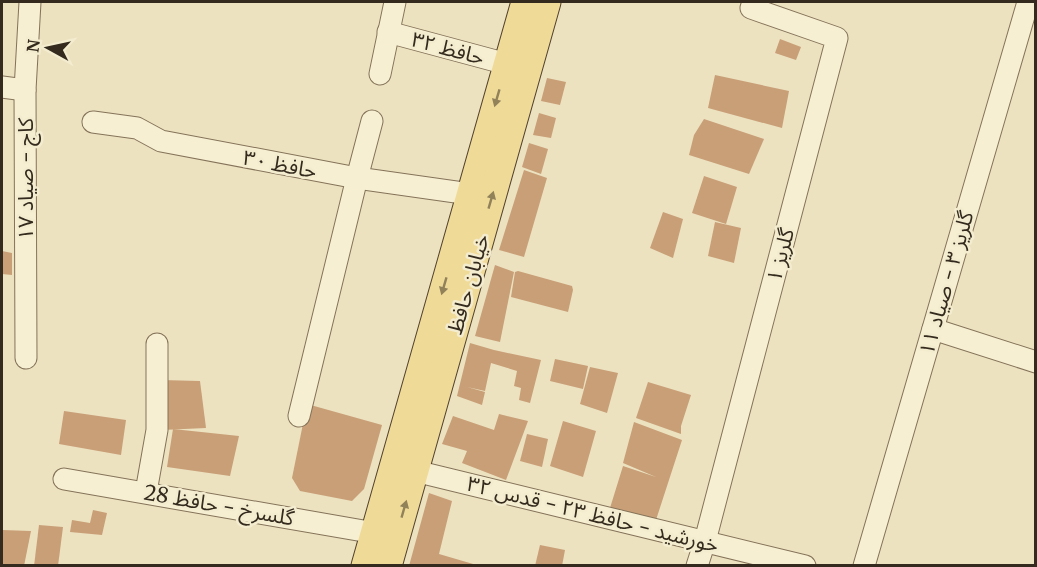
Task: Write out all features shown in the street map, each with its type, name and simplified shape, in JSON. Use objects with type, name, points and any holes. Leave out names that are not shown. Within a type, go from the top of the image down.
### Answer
[{"type":"main road","name":"خیابان حافظ","points":[[366,566],[525,2]]},
{"type":"main road","name":"خیابان حافظ","points":[[388,566],[548,2]]},
{"type":"street","name":"کاج - صیاد ۱۷","points":[[26,358],[25,90],[30,2]]},
{"type":"street","points":[[380,74],[395,2]]},
{"type":"street","name":"گلریز ۱","points":[[697,566],[837,38],[752,8],[753,2]]},
{"type":"street","name":"گلریز ۳ - صیاد ۱۱","points":[[864,566],[1028,2]]},
{"type":"street","name":"حافظ ۳۲","points":[[388,32],[507,64]]},
{"type":"street","points":[[2,87],[25,90]]},
{"type":"street","points":[[299,416],[372,121]]},
{"type":"street","name":"حافظ ۳۰","points":[[93,122],[137,128],[160,141],[357,178],[470,194]]},
{"type":"street","points":[[933,329],[1035,362]]},
{"type":"street","points":[[146,492],[157,430],[157,344]]},
{"type":"street","name":"خورشید - حافظ ۲۳ - قدس ۳۲","points":[[415,471],[805,566]]},
{"type":"street","name":"گلسرخ - حافظ 28","points":[[64,479],[375,532]]},
{"type":"building","points":[[780,39],[801,47],[796,60],[775,53]]},
{"type":"building","points":[[715,75],[789,91],[782,128],[708,108]]},
{"type":"building","points":[[547,78],[566,82],[560,105],[541,101]]},
{"type":"building","points":[[539,113],[556,118],[551,138],[533,135]]},
{"type":"building","points":[[704,119],[764,139],[749,174],[689,155],[694,135]]},
{"type":"building","points":[[529,143],[548,149],[541,174],[522,167]]},
{"type":"building","points":[[524,170],[547,178],[524,257],[499,250]]},
{"type":"building","points":[[704,176],[737,187],[726,224],[692,213]]},
{"type":"building","points":[[663,212],[683,219],[673,258],[650,248]]},
{"type":"building","points":[[715,222],[741,228],[734,263],[708,256]]},
{"type":"building","points":[[2,251],[12,253],[12,275],[2,274]]},
{"type":"building","points":[[495,265],[514,272],[500,342],[475,336]]},
{"type":"building","points":[[515,272],[572,286],[568,312],[511,297]]},
{"type":"building","points":[[470,343],[541,360],[530,403],[519,400],[521,388],[514,386],[517,371],[491,363],[485,391],[467,387],[485,392],[482,405],[457,396]]},
{"type":"building","points":[[555,359],[588,366],[583,389],[550,381]]},
{"type":"building","points":[[590,367],[618,373],[607,413],[580,404]]},
{"type":"building","points":[[161,380],[200,381],[206,428],[162,430]]},
{"type":"building","points":[[648,382],[691,395],[681,426],[681,434],[636,418]]},
{"type":"building","points":[[307,404],[382,425],[364,489],[352,501],[300,491],[292,478]]},
{"type":"building","points":[[64,411],[126,420],[121,455],[59,444]]},
{"type":"building","points":[[499,414],[528,421],[506,480],[462,463],[467,451],[442,444],[453,416],[494,430]]},
{"type":"building","points":[[563,421],[596,431],[583,477],[550,466]]},
{"type":"building","points":[[634,422],[682,440],[655,523],[610,508],[623,466],[656,477],[623,463]]},
{"type":"building","points":[[173,429],[239,436],[230,476],[167,467]]},
{"type":"building","points":[[527,434],[548,439],[542,467],[520,461]]},
{"type":"building","points":[[429,493],[452,501],[439,554],[480,566],[409,566]]},
{"type":"building","points":[[93,510],[107,513],[102,535],[70,532],[72,520],[90,523]]},
{"type":"building","points":[[39,525],[63,527],[58,566],[34,566]]},
{"type":"building","points":[[2,530],[31,531],[24,566],[2,566]]},
{"type":"building","points":[[540,545],[565,550],[562,566],[535,566]]}]
